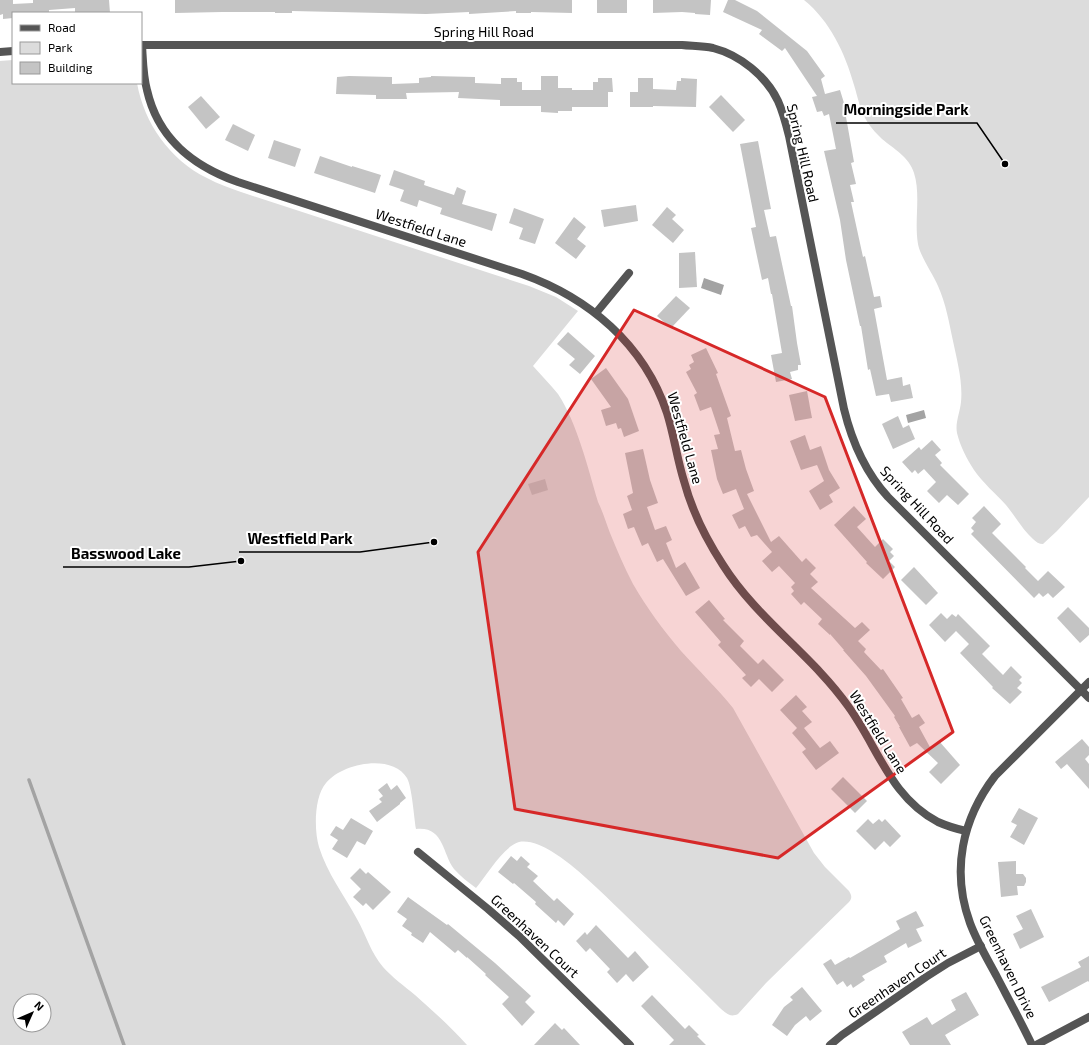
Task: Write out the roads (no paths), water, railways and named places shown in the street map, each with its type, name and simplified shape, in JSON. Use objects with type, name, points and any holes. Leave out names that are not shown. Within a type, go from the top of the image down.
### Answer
[{"type":"street","name":"Spring Hill Road","points":[[142,45],[682,45],[717,49],[732,55],[746,64],[760,76],[772,90],[784,118],[844,409],[851,437],[860,457],[872,478],[888,497],[1089,698]]},
{"type":"street","points":[[0,52],[12,51]]},
{"type":"street","name":"Westfield Lane","points":[[142,54],[146,89],[156,115],[166,133],[178,147],[204,167],[238,182],[528,276],[572,297],[596,313],[618,332],[643,364],[655,385],[669,420],[683,479],[691,503],[710,543],[731,577],[752,603],[816,666],[834,687],[861,724],[887,772],[902,793],[931,818],[966,831]]},
{"type":"street","points":[[596,313],[629,272]]},
{"type":"street","name":"Greenhaven Drive","points":[[1032,1045],[981,946],[968,916],[963,891],[961,864],[966,831],[976,806],[996,776],[1089,682]]},
{"type":"street","name":"Greenhaven Court","points":[[418,852],[524,941],[630,1045]]},
{"type":"street","name":"Greenhaven Court","points":[[830,1045],[926,977],[948,963],[981,946]]},
{"type":"street","points":[[1036,1045],[1089,1017]]},
{"type":"waterway","points":[[29,780],[124,1045]]},
{"type":"place","name":"Morningside Park","points":[[1005,164]]},
{"type":"place","name":"Westfield Park","points":[[434,542]]},
{"type":"place","name":"Basswood Lake","points":[[241,561]]}]
